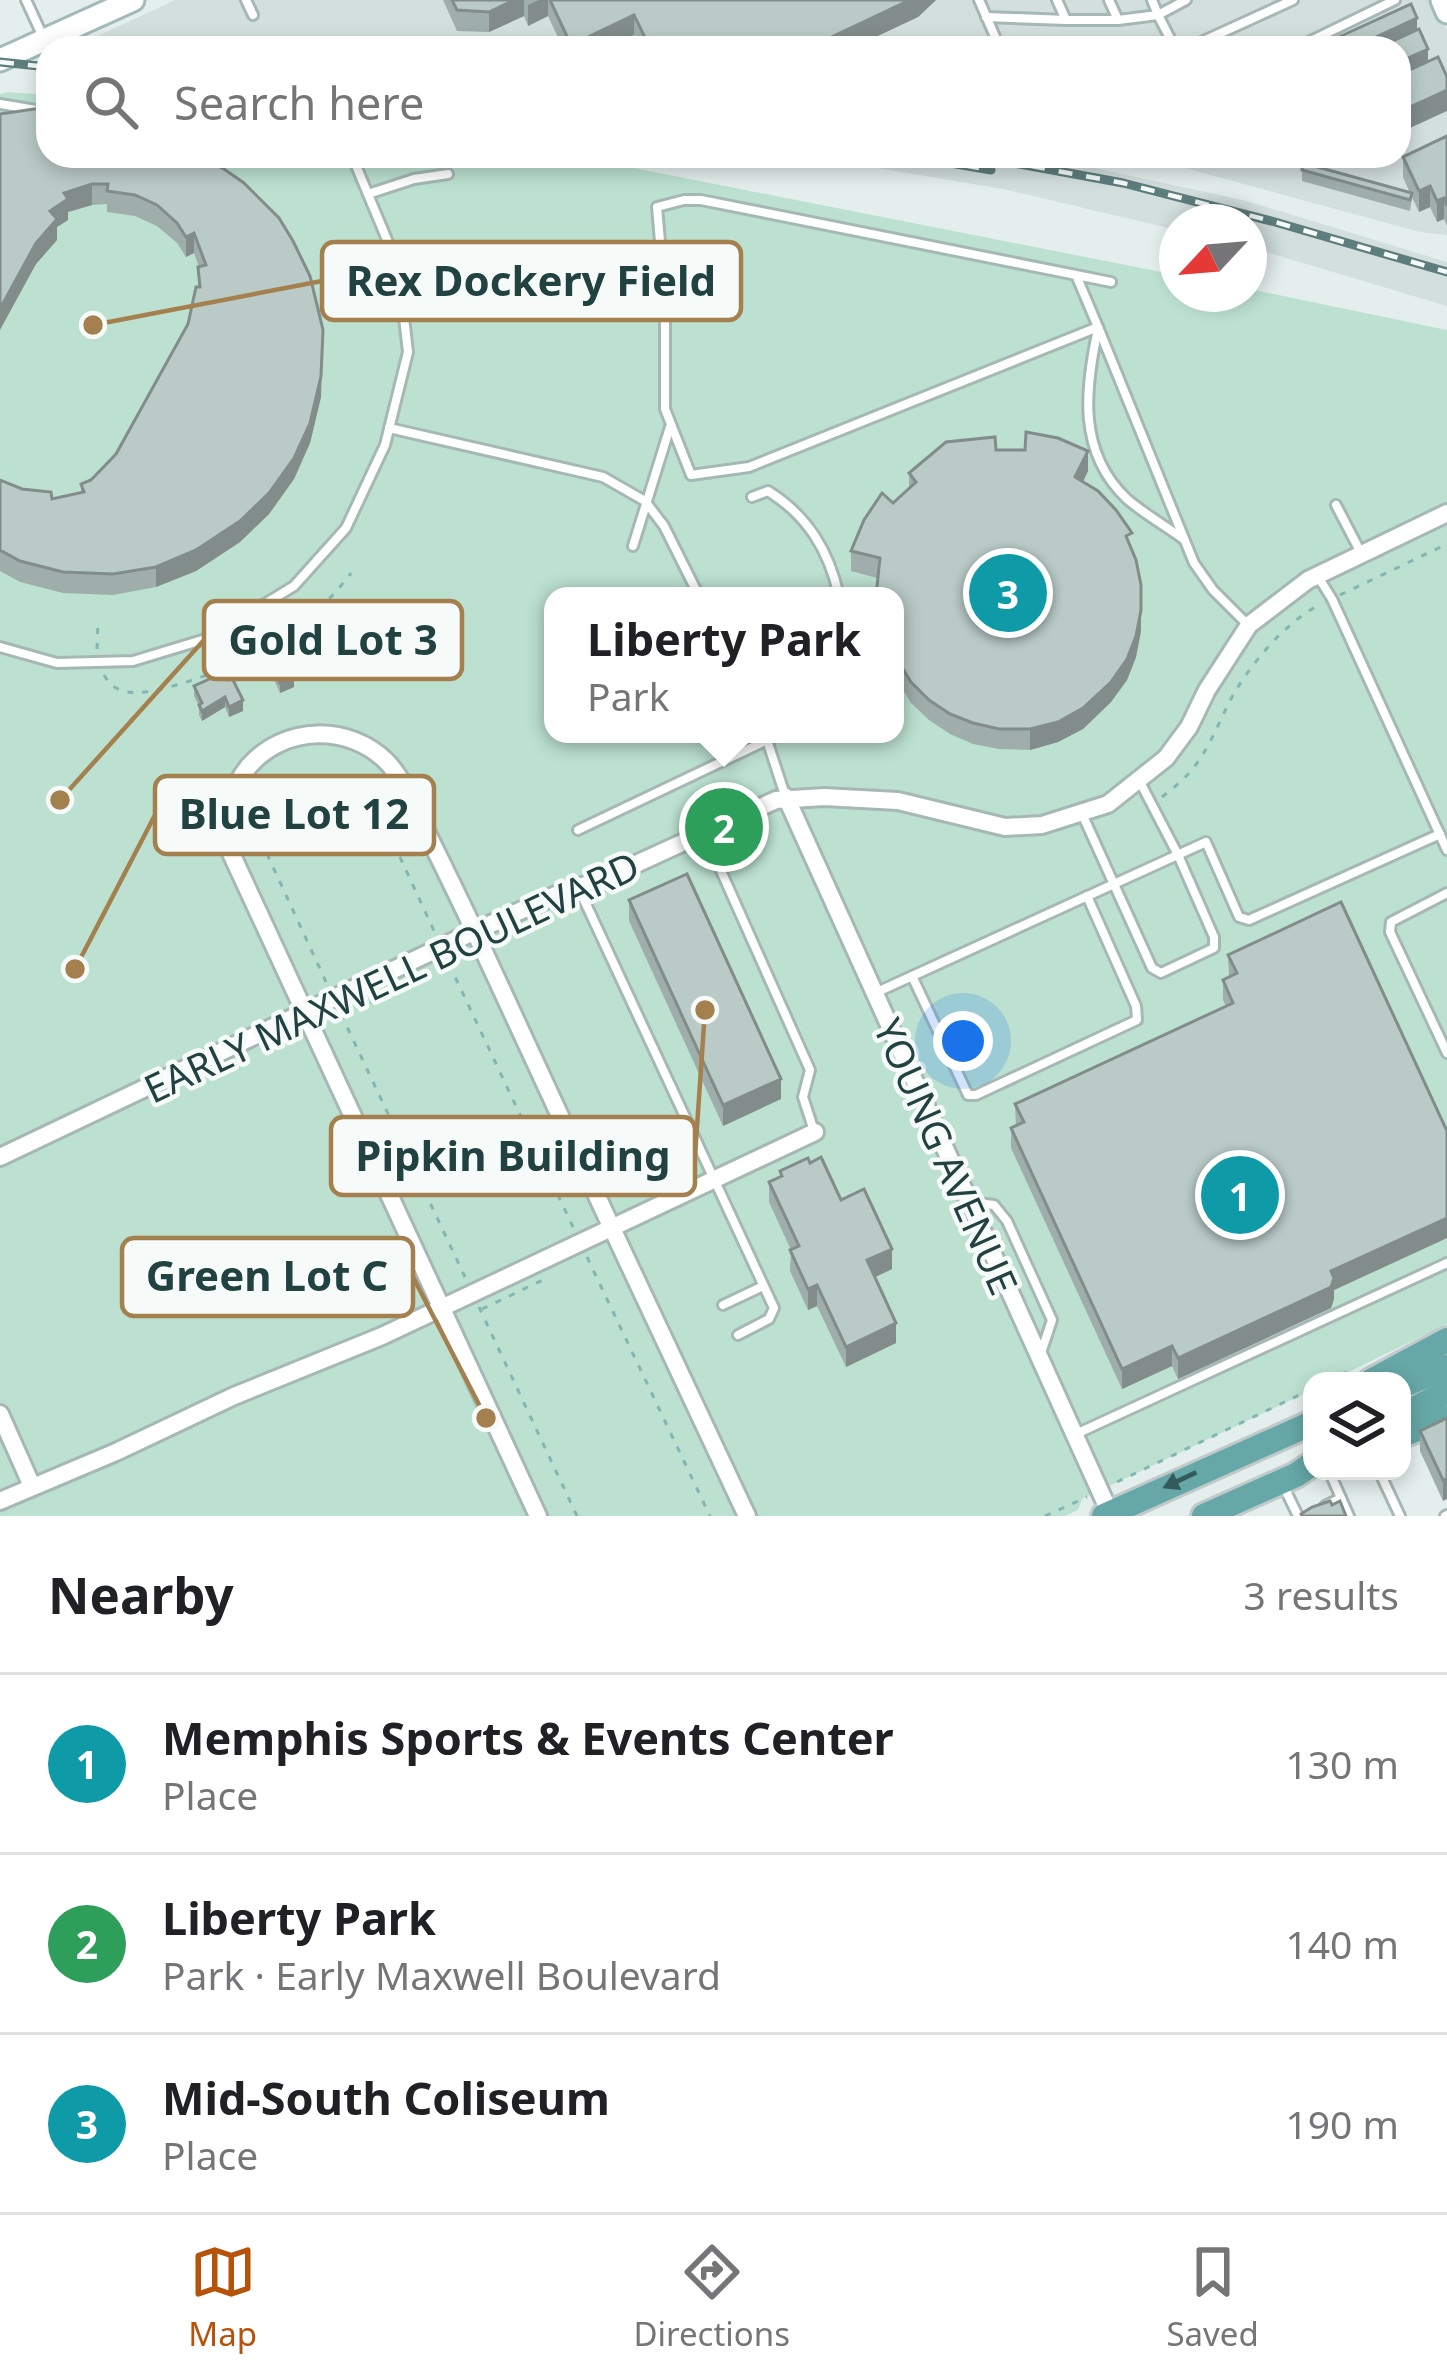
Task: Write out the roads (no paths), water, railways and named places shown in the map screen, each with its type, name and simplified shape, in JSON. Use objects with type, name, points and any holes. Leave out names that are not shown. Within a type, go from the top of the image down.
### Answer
[{"type":"main road","points":[[54,36],[133,0]]},
{"type":"main road","points":[[1442,0],[1447,12]]},
{"type":"main road","points":[[0,60],[36,44]]},
{"type":"main road","points":[[1388,1372],[1447,1340]]},
{"type":"main road","points":[[1411,1382],[1447,1367]]},
{"type":"main road","points":[[1411,1410],[1447,1392]]},
{"type":"main road","points":[[1411,1432],[1447,1418]]},
{"type":"main road","points":[[1105,1506],[1303,1422]]},
{"type":"main road","points":[[1204,1516],[1239,1509],[1300,1472]]},
{"type":"street","name":"EARLY MAXWELL BOULEVARD","points":[[0,1157],[303,1012],[338,1007],[475,932],[786,797],[898,801],[1005,826],[1042,825],[1108,804],[1166,758],[1249,625],[1317,575],[1447,513]]},
{"type":"street","points":[[538,1516],[236,868],[227,833],[232,796],[250,764],[281,742],[316,734],[353,740],[397,773],[747,1516]]},
{"type":"street","name":"YOUNG AVENUE","points":[[786,797],[1105,1506]]},
{"type":"street","points":[[0,1502],[442,1308],[476,1302],[580,1243],[814,1132]]},
{"type":"street","points":[[0,1414],[32,1486]]},
{"type":"lane","points":[[26,0],[43,36]]},
{"type":"lane","points":[[246,0],[253,15]]},
{"type":"lane","points":[[979,0],[995,36]]},
{"type":"lane","points":[[1057,0],[1066,20]]},
{"type":"lane","points":[[1109,0],[1118,20]]},
{"type":"lane","points":[[1152,0],[1169,36]]},
{"type":"lane","points":[[986,17],[1118,20],[1158,15],[1186,0]]},
{"type":"lane","points":[[1214,36],[1293,0]]},
{"type":"lane","points":[[1321,36],[1395,0]]},
{"type":"lane","points":[[0,104],[36,110]]},
{"type":"lane","points":[[0,647],[57,663],[133,661],[209,638],[294,586],[346,528],[385,445],[408,352],[398,266],[357,168]]},
{"type":"lane","points":[[368,194],[448,173]]},
{"type":"lane","points":[[1098,327],[749,467],[692,476],[665,409],[657,207],[701,200],[1111,282]]},
{"type":"lane","points":[[1076,275],[1194,562],[1213,590],[1249,625]]},
{"type":"lane","points":[[1098,327],[1086,408],[1107,474],[1127,499],[1185,539]]},
{"type":"lane","points":[[633,546],[671,424]]},
{"type":"lane","points":[[389,428],[603,477],[645,501],[664,526],[694,587]]},
{"type":"lane","points":[[752,497],[768,491],[802,517],[821,543],[837,587]]},
{"type":"lane","points":[[1336,505],[1361,553]]},
{"type":"lane","points":[[1317,575],[1447,850]]},
{"type":"lane","points":[[578,830],[754,743]]},
{"type":"lane","points":[[768,743],[786,797]]},
{"type":"lane","points":[[1083,814],[1152,968],[1161,973],[1214,948],[1214,937],[1178,855],[1139,780]]},
{"type":"lane","points":[[704,833],[810,1070],[803,1097],[814,1132]]},
{"type":"lane","points":[[874,994],[1206,842],[1239,917],[1249,920],[1440,834]]},
{"type":"lane","points":[[578,888],[774,1308],[772,1315],[738,1335]]},
{"type":"lane","points":[[1447,893],[1390,922],[1390,932],[1447,1053]]},
{"type":"lane","points":[[912,976],[968,1095],[976,1094],[1137,1020],[1136,1006],[1088,896]]},
{"type":"lane","points":[[968,1202],[994,1205],[1007,1221],[1052,1321],[1040,1358]]},
{"type":"lane","points":[[1075,1435],[1447,1263]]},
{"type":"lane","points":[[723,1305],[763,1286]]},
{"type":"lane","points":[[1298,1516],[1300,1472]]},
{"type":"lane","points":[[1334,1480],[1349,1516]]},
{"type":"lane","points":[[1383,1480],[1400,1516]]},
{"type":"lane","points":[[1322,1507],[1341,1498]]},
{"type":"water","points":[[319,810],[333,815],[338,829],[333,843],[319,848],[305,843],[300,829],[305,815]]},
{"type":"railway","points":[[0,62],[36,66]]},
{"type":"railway","points":[[979,168],[991,170]]},
{"type":"railway","points":[[1041,168],[1123,183],[1447,272]]},
{"type":"place","name":"Rex Dockery Field","points":[[93,325]]},
{"type":"place","name":"Mid-South Coliseum","points":[[1008,593]]},
{"type":"place","name":"Gold Lot 3","points":[[60,800]]},
{"type":"place","name":"Liberty Park","points":[[724,827]]},
{"type":"place","name":"Blue Lot 12","points":[[75,969]]},
{"type":"place","name":"Pipkin Building","points":[[705,1010]]},
{"type":"place","name":"Memphis Sports & Events Center","points":[[1240,1195]]},
{"type":"place","name":"Green Lot C","points":[[486,1418]]}]
